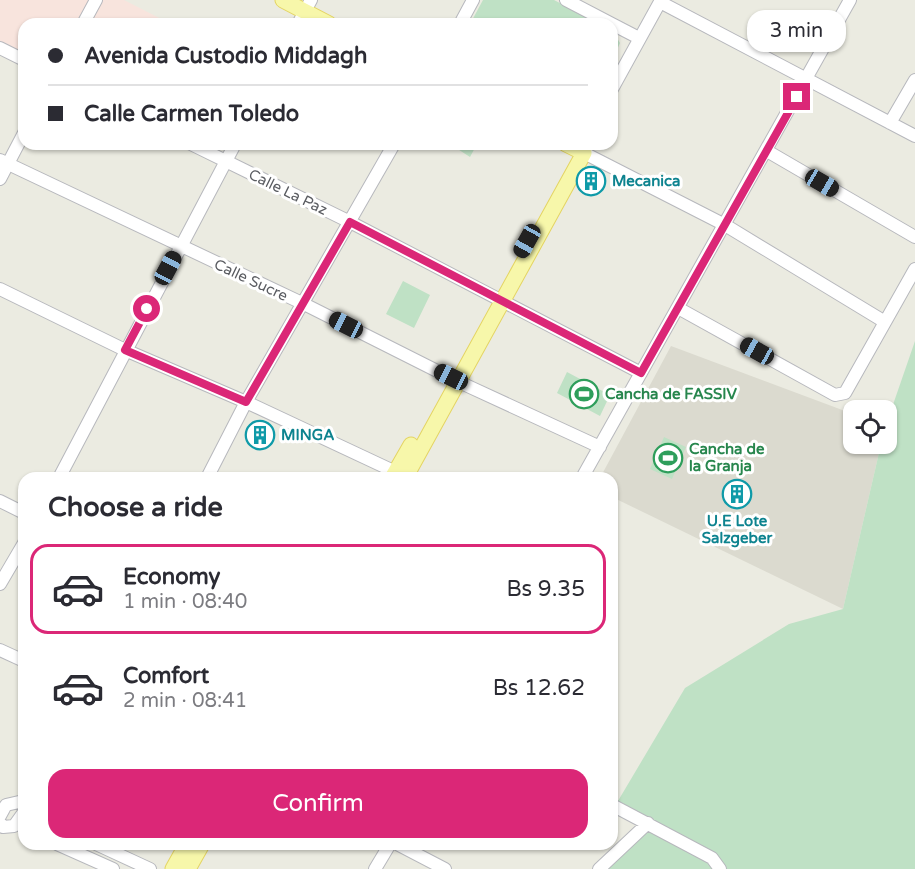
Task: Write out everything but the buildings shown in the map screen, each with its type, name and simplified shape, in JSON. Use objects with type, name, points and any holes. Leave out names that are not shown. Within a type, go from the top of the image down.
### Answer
[{"type":"main road","points":[[284,0],[304,12]]},
{"type":"main road","points":[[405,472],[577,150]]},
{"type":"main road","points":[[173,869],[184,850]]},
{"type":"main road","points":[[188,869],[199,850]]},
{"type":"street","points":[[86,18],[96,0]]},
{"type":"street","points":[[463,18],[473,0]]},
{"type":"street","points":[[566,0],[600,18]]},
{"type":"street","points":[[585,472],[726,225],[850,0]]},
{"type":"street","points":[[618,78],[660,1],[915,136]]},
{"type":"street","points":[[618,27],[639,38]]},
{"type":"street","points":[[0,48],[18,57]]},
{"type":"street","points":[[890,123],[915,80]]},
{"type":"street","points":[[0,179],[4,162],[18,142]]},
{"type":"street","name":"Calle La Paz","points":[[203,150],[350,222],[498,301],[641,373]]},
{"type":"street","points":[[62,472],[179,247],[233,150]]},
{"type":"street","points":[[210,472],[246,402],[391,150]]},
{"type":"street","points":[[585,150],[726,225],[885,322]]},
{"type":"street","points":[[767,151],[915,237]]},
{"type":"street","name":"Calle Sucre","points":[[4,162],[179,247],[304,304],[455,380],[600,447]]},
{"type":"street","points":[[678,308],[835,395],[841,396],[845,393],[915,268]]},
{"type":"street","points":[[0,289],[125,350],[246,402],[392,472]]},
{"type":"street","points":[[0,501],[18,510]]},
{"type":"street","points":[[0,584],[18,553]]},
{"type":"street","points":[[0,650],[18,659]]},
{"type":"street","points":[[618,808],[712,858],[720,869]]},
{"type":"street","points":[[6,820],[18,809]]},
{"type":"street","points":[[6,820],[18,809]]},
{"type":"street","points":[[599,869],[648,823]]},
{"type":"street","points":[[70,850],[113,869]]},
{"type":"street","points":[[109,850],[150,869]]},
{"type":"street","points":[[375,869],[386,850]]},
{"type":"street","points":[[409,850],[445,869]]},
{"type":"shaded area","points":[[0,0],[89,0],[94,3],[86,18],[18,18],[18,51],[0,42]]},
{"type":"shaded area","points":[[102,0],[124,0],[159,18],[93,18]]},
{"type":"shaded area","points":[[671,346],[843,410],[843,454],[879,454],[843,609],[618,500],[618,472],[603,472]]},
{"type":"green space","points":[[483,0],[554,0],[588,18],[473,18]]},
{"type":"green space","points":[[459,150],[474,150],[470,157]]},
{"type":"green space","points":[[403,281],[430,295],[414,328],[386,314]]},
{"type":"green space","points":[[915,341],[915,869],[599,869],[648,823],[618,808],[618,801],[685,688],[789,624],[843,609],[879,454],[897,454],[897,400],[895,400]]},
{"type":"green space","name":"Cancha de FASSIV","points":[[567,372],[610,395],[600,416],[557,393]]},
{"type":"green space","name":"Cancha de la Granja","points":[[664,437],[686,447],[672,479],[650,469]]},
{"type":"place","name":"Mecanica","points":[[591,181]]},
{"type":"place","name":"Cancha de FASSIV","points":[[584,394]]},
{"type":"place","name":"MINGA","points":[[260,435]]},
{"type":"place","name":"Cancha de la Granja","points":[[668,458]]},
{"type":"place","name":"U.E Lote Salzgeber","points":[[737,494]]},
{"type":"route","points":[[147,309],[125,350],[246,402],[350,222],[502,303],[641,373],[797,97]]}]
